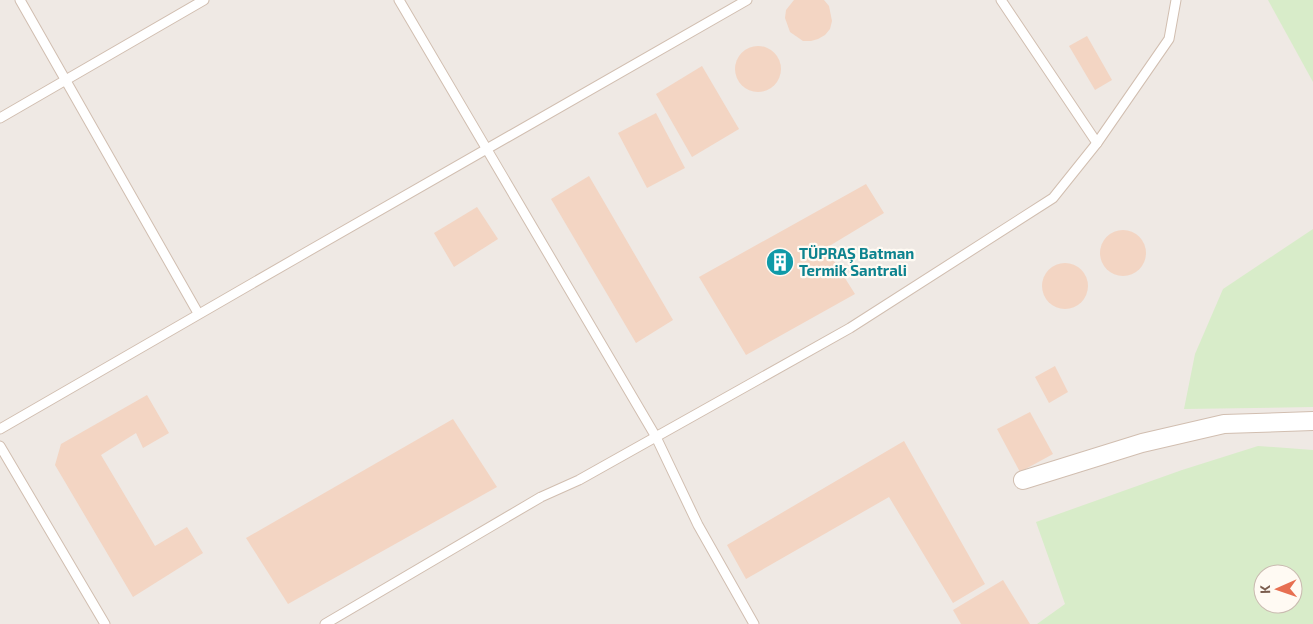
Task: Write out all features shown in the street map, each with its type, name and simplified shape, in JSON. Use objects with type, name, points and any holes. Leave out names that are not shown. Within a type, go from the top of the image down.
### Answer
[{"type":"street","points":[[1023,480],[1142,443],[1224,424],[1313,421]]},
{"type":"lane","points":[[20,0],[198,313]]},
{"type":"lane","points":[[0,118],[204,0]]},
{"type":"lane","points":[[399,0],[656,437],[698,525],[754,624]]},
{"type":"lane","points":[[0,430],[198,313],[487,150],[747,0]]},
{"type":"lane","points":[[1001,0],[1097,143]]},
{"type":"lane","points":[[325,624],[541,498],[579,480],[850,328],[1053,198],[1097,143],[1169,39],[1176,0]]},
{"type":"lane","points":[[0,446],[105,624]]},
{"type":"shaded area","points":[[0,0],[1313,0],[1313,624],[0,624]]},
{"type":"green space","points":[[1268,0],[1313,0],[1313,82]]},
{"type":"green space","points":[[1313,229],[1313,407],[1184,409],[1195,354],[1223,289]]},
{"type":"green space","points":[[1258,446],[1313,450],[1313,624],[1037,624],[1065,604],[1036,522],[1182,470]]},
{"type":"building","points":[[794,0],[824,0],[829,6],[832,21],[830,29],[825,35],[811,41],[803,41],[790,32],[785,18],[786,10]]},
{"type":"building","points":[[1087,36],[1112,80],[1095,90],[1069,46]]},
{"type":"building","points":[[763,46],[767,47],[777,56],[780,60],[780,78],[771,88],[763,92],[753,92],[745,88],[736,78],[735,64],[739,56],[749,47]]},
{"type":"building","points":[[702,66],[739,129],[692,157],[656,94]]},
{"type":"building","points":[[656,113],[685,168],[647,188],[618,133]]},
{"type":"building","points":[[589,176],[673,320],[636,343],[551,199]]},
{"type":"building","name":"TÜPRAŞ Batman Termik Santrali","points":[[866,184],[884,213],[826,248],[855,294],[746,355],[699,277]]},
{"type":"building","points":[[477,207],[498,239],[454,267],[434,233]]},
{"type":"building","points":[[1128,230],[1140,236],[1145,244],[1145,262],[1140,270],[1132,275],[1118,276],[1106,270],[1101,262],[1100,248],[1106,236],[1114,231]]},
{"type":"building","points":[[1070,263],[1074,264],[1084,273],[1087,277],[1087,295],[1078,305],[1070,309],[1060,309],[1052,305],[1043,295],[1042,281],[1046,273],[1056,264]]},
{"type":"building","points":[[1055,366],[1068,392],[1049,403],[1035,377]]},
{"type":"building","points":[[147,395],[169,433],[143,448],[136,433],[101,455],[155,546],[187,527],[203,553],[133,597],[55,465],[61,444]]},
{"type":"building","points":[[1030,412],[1053,454],[1020,472],[997,429]]},
{"type":"building","points":[[453,419],[497,487],[288,604],[246,538]]},
{"type":"building","points":[[904,441],[985,584],[953,603],[889,497],[746,579],[727,545]]},
{"type":"building","points":[[1003,580],[1030,624],[961,624],[953,610]]},
{"type":"place","name":"TÜPRAŞ Batman Termik Santrali","points":[[780,262]]}]
